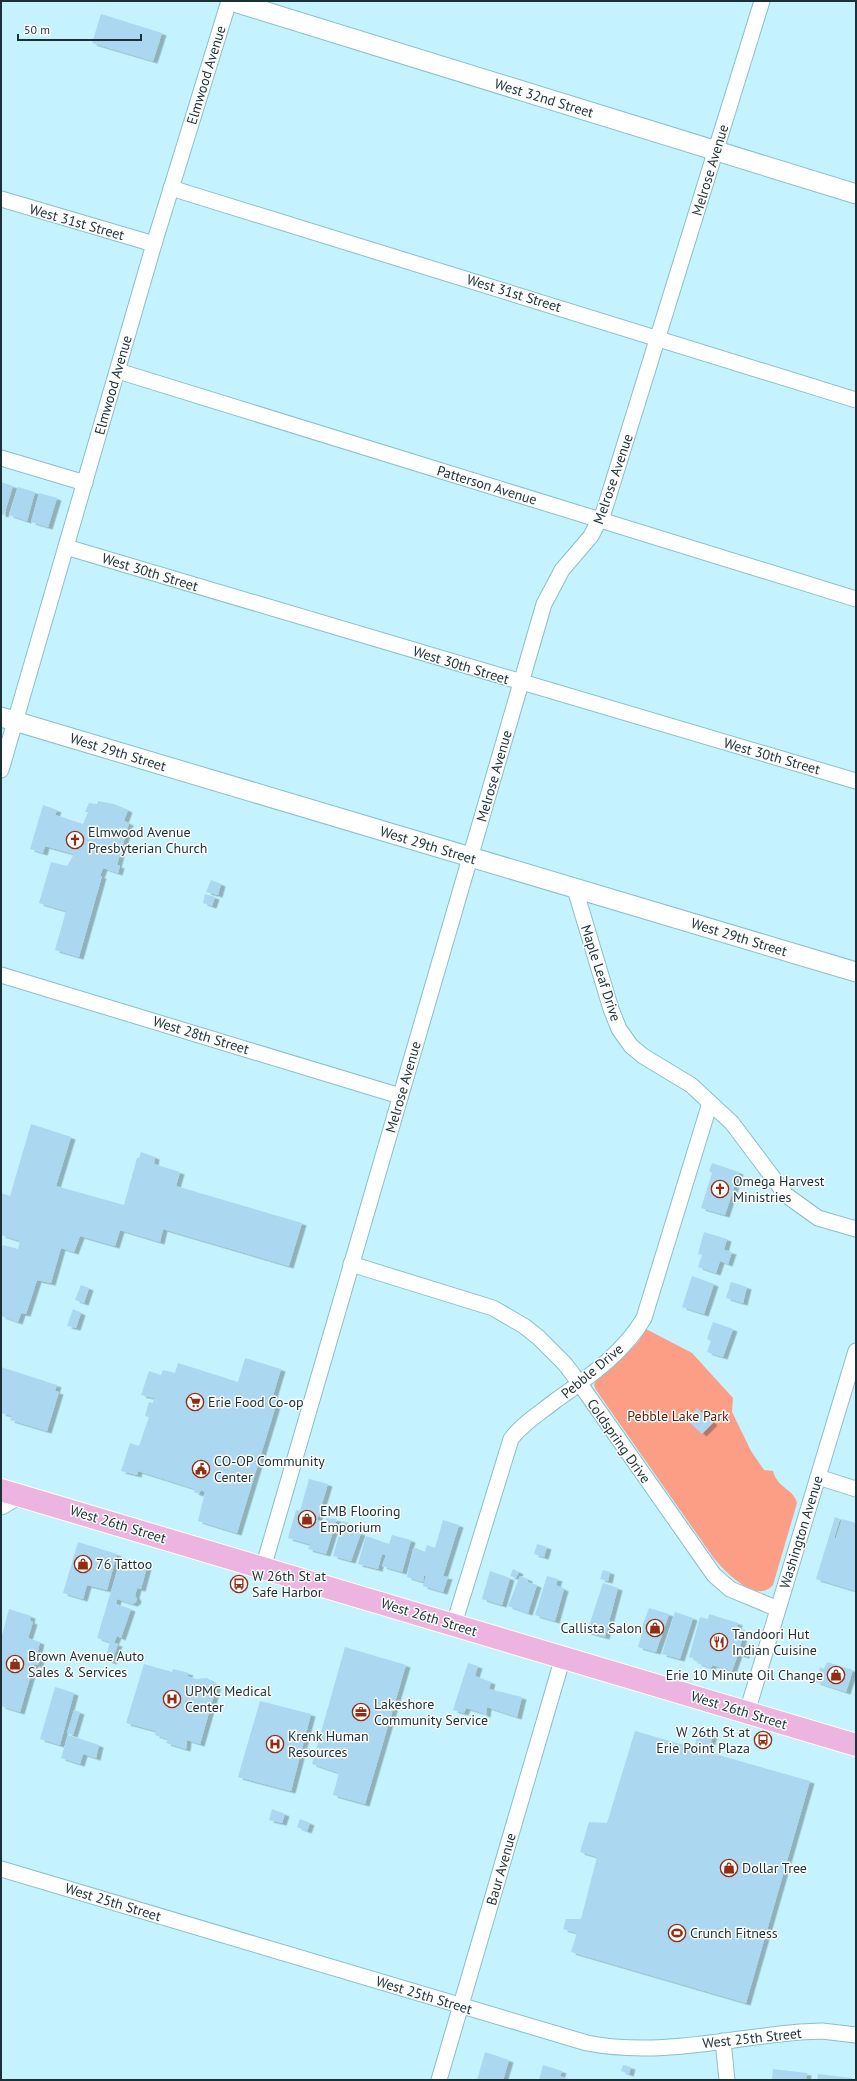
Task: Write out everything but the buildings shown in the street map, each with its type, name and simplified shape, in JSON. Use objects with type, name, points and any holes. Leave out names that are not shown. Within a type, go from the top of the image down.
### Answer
[{"type":"main road","name":"West 26th Street","points":[[7,1497],[263,1568],[856,1745]]},
{"type":"street","name":"West 32nd Street","points":[[230,1],[856,194]]},
{"type":"street","name":"Elmwood Avenue","points":[[1,770],[8,720],[66,546],[154,244],[230,1]]},
{"type":"street","name":"Melrose Avenue","points":[[263,1568],[470,857],[549,592],[562,570],[592,536],[601,520],[762,1]]},
{"type":"street","name":"West 31st Street","points":[[171,188],[658,337],[856,400]]},
{"type":"street","name":"West 31st Street","points":[[1,199],[154,244]]},
{"type":"street","name":"Patterson Avenue","points":[[118,371],[856,600]]},
{"type":"street","points":[[1,458],[85,483]]},
{"type":"street","name":"West 30th Street","points":[[66,546],[521,683],[856,781]]},
{"type":"street","name":"West 29th Street","points":[[8,720],[856,972]]},
{"type":"street","name":"Maple Leaf Drive","points":[[575,889],[611,1009],[626,1039],[638,1052],[675,1074],[732,1123],[746,1139],[786,1195],[818,1218],[856,1229]]},
{"type":"street","name":"West 28th Street","points":[[1,975],[400,1096]]},
{"type":"street","name":"Pebble Drive","points":[[454,1624],[512,1439],[524,1424],[580,1384],[624,1345],[644,1318],[710,1103]]},
{"type":"street","name":"Coldspring Drive","points":[[351,1264],[493,1308],[524,1326],[538,1337],[565,1364],[580,1384],[714,1575],[730,1589],[778,1609]]},
{"type":"street","name":"Washington Avenue","points":[[747,1712],[856,1351]]},
{"type":"street","points":[[818,1477],[856,1488]]},
{"type":"street","name":"Baur Avenue","points":[[439,2080],[563,1657]]},
{"type":"street","name":"West 25th Street","points":[[1,1869],[565,2037],[608,2047],[652,2049],[800,2032],[829,2032],[856,2035]]},
{"type":"street","points":[[723,2041],[727,2080]]},
{"type":"green space","name":"Pebble Lake Park","points":[[646,1329],[692,1353],[733,1398],[732,1412],[751,1451],[764,1470],[773,1471],[778,1481],[793,1494],[795,1498],[797,1503],[773,1585],[766,1590],[758,1591],[741,1584],[718,1563],[596,1390],[594,1385],[597,1378],[639,1341]]},
{"type":"place","name":"Elmwood Avenue Presbyterian Church","points":[[75,840]]},
{"type":"place","name":"Omega Harvest Ministries","points":[[720,1189]]},
{"type":"place","name":"Erie Food Co-op","points":[[195,1402]]},
{"type":"place","name":"CO-OP Community Center","points":[[201,1469]]},
{"type":"place","name":"EMB Flooring Emporium","points":[[307,1519]]},
{"type":"place","name":"76 Tattoo","points":[[83,1564]]},
{"type":"place","name":"W 26th St at Safe Harbor","points":[[239,1584]]},
{"type":"place","name":"Callista Salon","points":[[655,1628]]},
{"type":"place","name":"Tandoori Hut Indian Cuisine","points":[[719,1642]]},
{"type":"place","name":"Brown Avenue Auto Sales & Services","points":[[15,1664]]},
{"type":"place","name":"Erie 10 Minute Oil Change","points":[[836,1675]]},
{"type":"place","name":"UPMC Medical Center","points":[[172,1699]]},
{"type":"place","name":"Lakeshore Community Service","points":[[361,1712]]},
{"type":"place","name":"W 26th St at Erie Point Plaza","points":[[763,1740]]},
{"type":"place","name":"Krenk Human Resources","points":[[275,1744]]},
{"type":"place","name":"Dollar Tree","points":[[729,1868]]},
{"type":"place","name":"Crunch Fitness","points":[[677,1933]]}]
